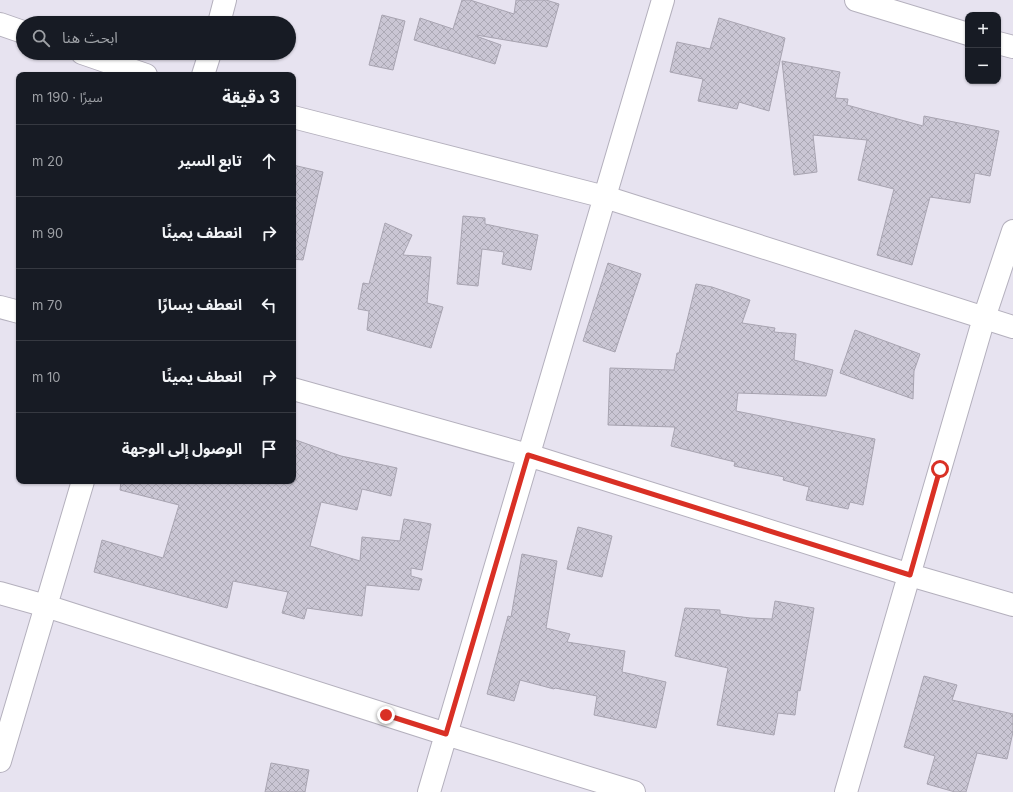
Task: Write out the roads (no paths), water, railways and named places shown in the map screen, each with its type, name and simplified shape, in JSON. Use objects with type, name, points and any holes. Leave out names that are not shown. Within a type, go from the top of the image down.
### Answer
[{"type":"street","points":[[221,16],[225,0]]},
{"type":"street","points":[[429,792],[663,0]]},
{"type":"street","points":[[856,0],[965,33]]},
{"type":"street","points":[[0,24],[16,30]]},
{"type":"street","points":[[1001,44],[1013,47]]},
{"type":"street","points":[[102,60],[137,72]]},
{"type":"street","points":[[204,72],[208,60]]},
{"type":"street","points":[[296,118],[605,198],[1013,327]]},
{"type":"street","points":[[846,792],[984,318],[1013,231]]},
{"type":"street","points":[[0,307],[16,311]]},
{"type":"street","points":[[296,390],[528,455],[910,575],[1013,605]]},
{"type":"street","points":[[0,760],[82,484]]},
{"type":"street","points":[[0,593],[46,606],[446,734],[634,792]]}]
